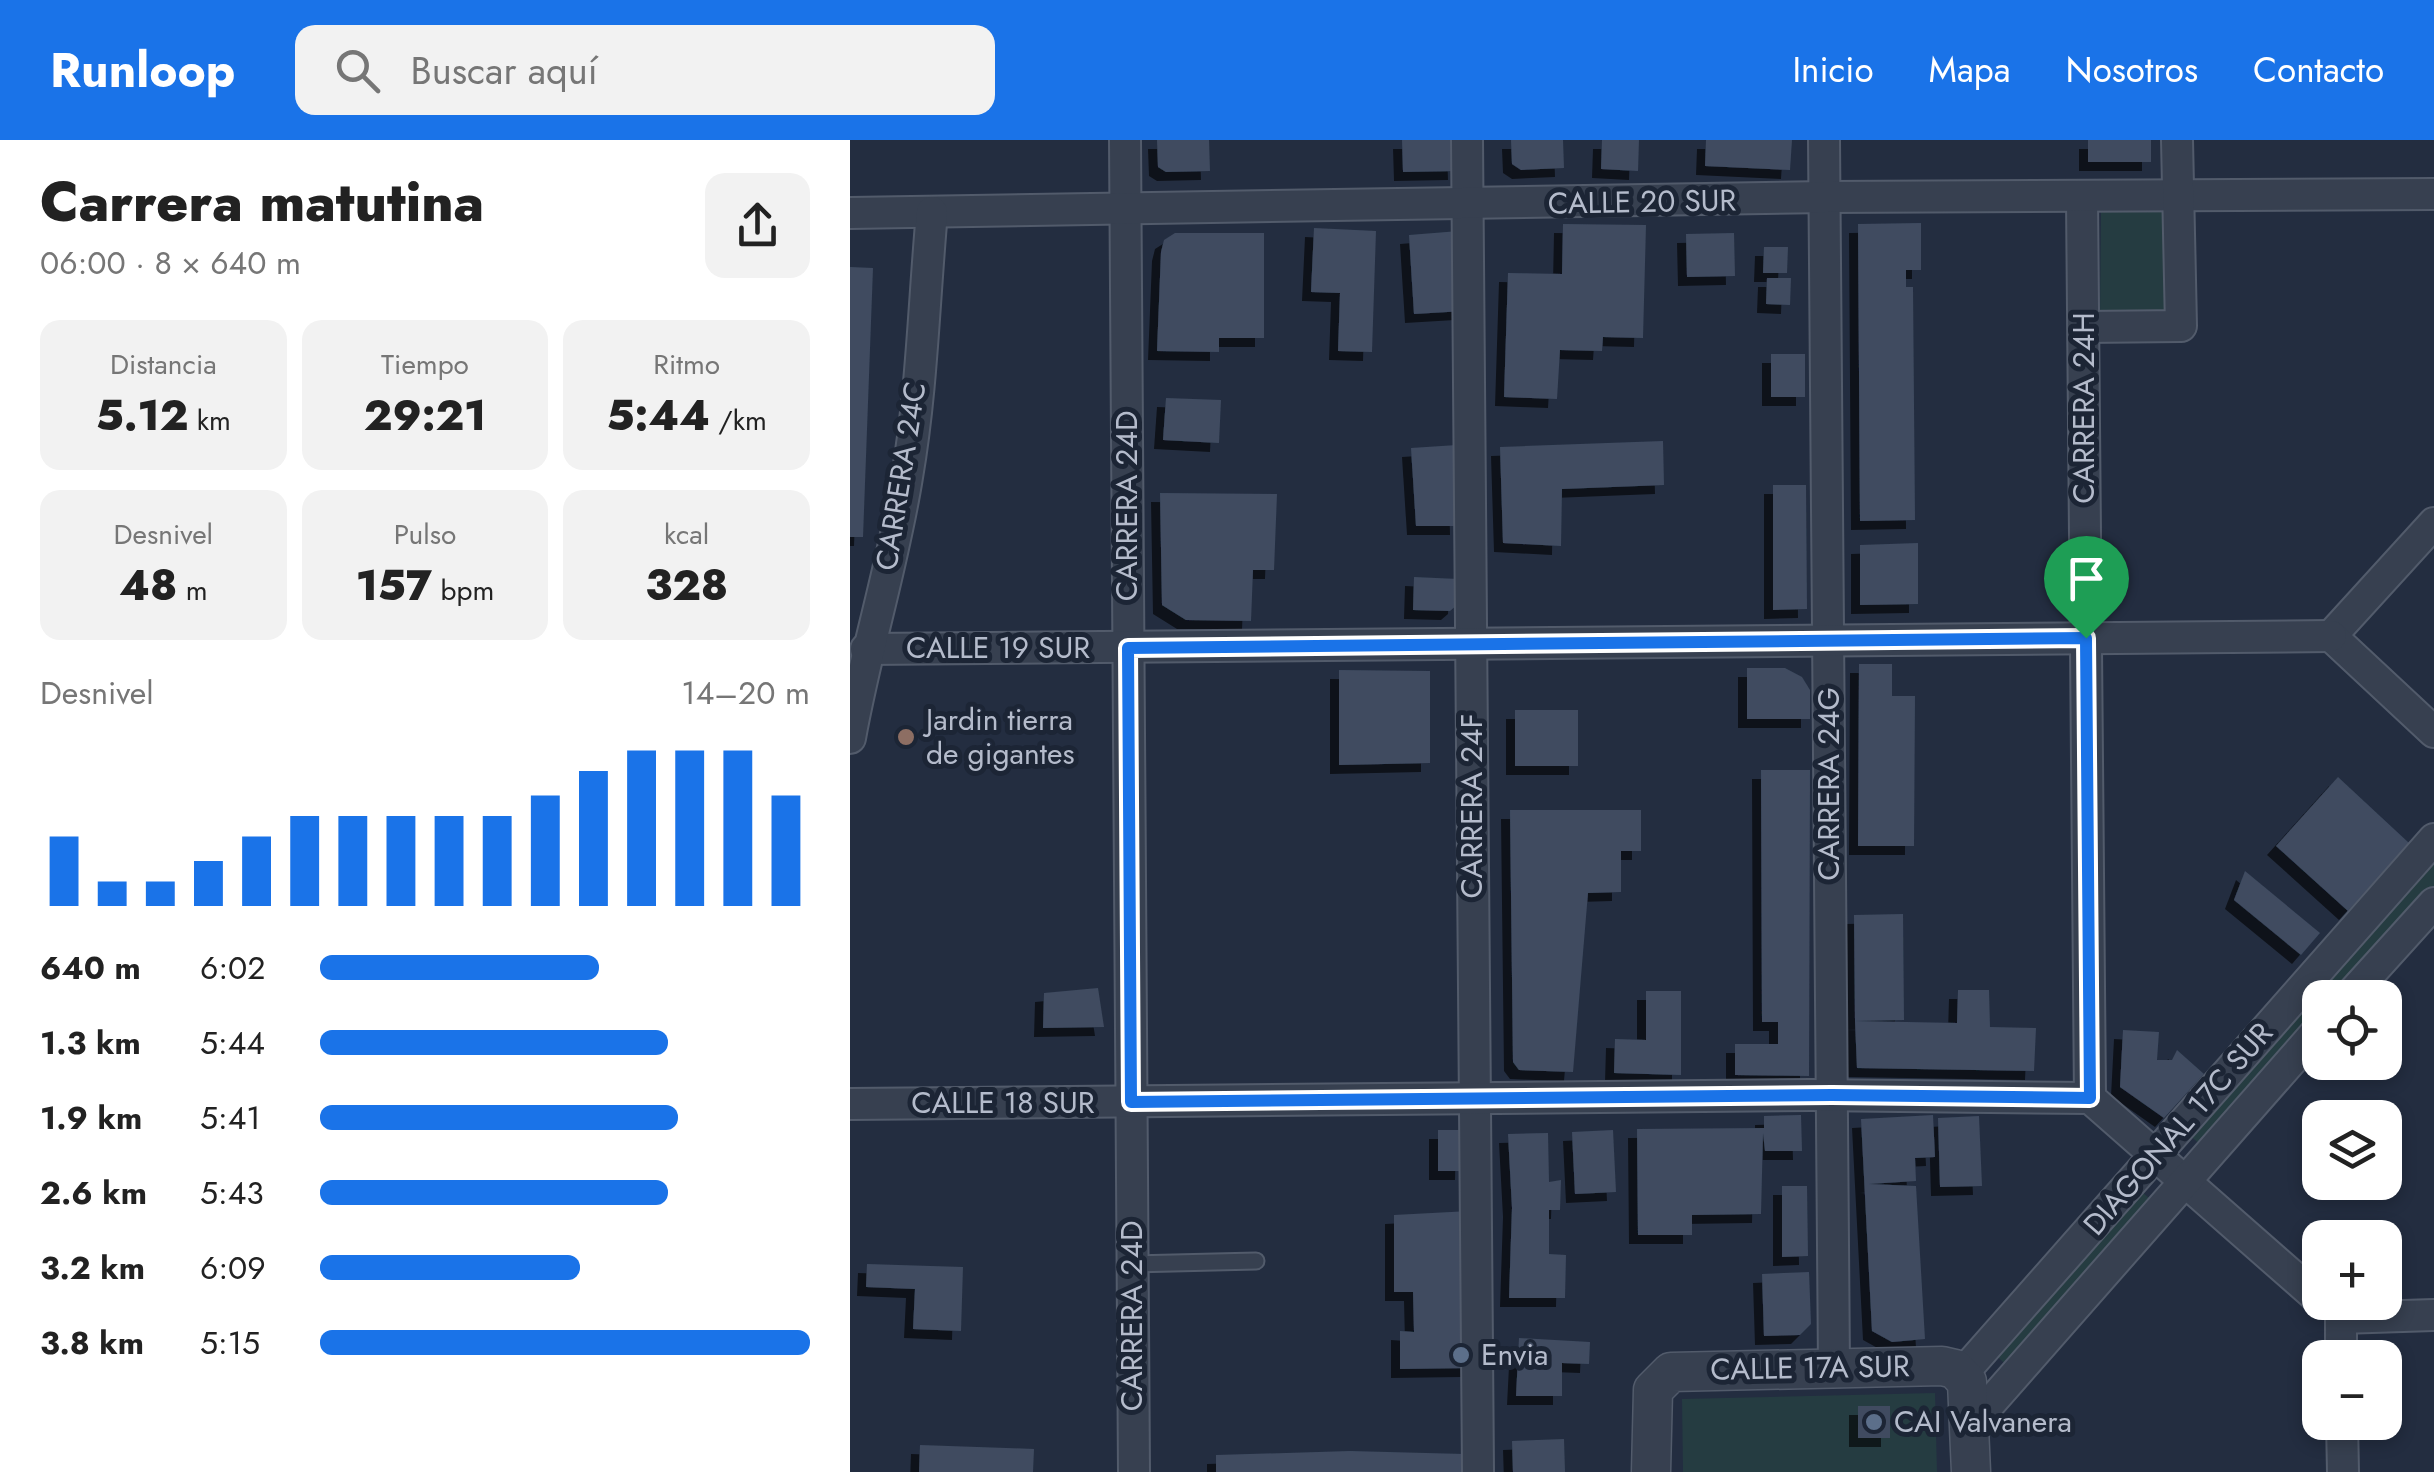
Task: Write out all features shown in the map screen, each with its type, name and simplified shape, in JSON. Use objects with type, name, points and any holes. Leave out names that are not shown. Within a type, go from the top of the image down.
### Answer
[{"type":"street","name":"CARRERA 24D","points":[[1125,140],[1134,1472]]},
{"type":"street","name":"CARRERA 24F","points":[[1467,140],[1478,1472]]},
{"type":"street","name":"CARRERA 24G","points":[[1824,140],[1834,1368]]},
{"type":"street","points":[[2084,327],[2181,326],[2178,140]]},
{"type":"street","name":"CALLE 20 SUR","points":[[850,214],[1826,198],[2434,194]]},
{"type":"street","name":"CARRERA 24H","points":[[2082,198],[2090,1098]]},
{"type":"street","name":"CARRERA 24C","points":[[850,738],[866,649],[889,570],[908,475],[932,212]]},
{"type":"street","points":[[2434,523],[2331,636],[2434,732]]},
{"type":"street","name":"CALLE 19 SUR","points":[[866,649],[2331,636]]},
{"type":"street","name":"DIAGONAL 17C SUR","points":[[1962,1374],[2434,839]]},
{"type":"street","points":[[2364,980],[2434,903]]},
{"type":"street","name":"DIAGONAL 17C SUR","points":[[1970,1426],[2302,1048]]},
{"type":"street","name":"CALLE 18 SUR","points":[[850,1104],[1832,1095],[2090,1098]]},
{"type":"street","points":[[2090,1098],[2302,1284]]},
{"type":"street","points":[[2402,1313],[2434,1315]]},
{"type":"street","name":"CALLE 17A SUR","points":[[1651,1472],[1653,1390],[1659,1380],[1680,1370],[1942,1366],[1962,1374]]},
{"type":"street","points":[[1962,1374],[1969,1393],[1971,1472]]},
{"type":"street","points":[[2342,1440],[2342,1472]]},
{"type":"lane","points":[[1132,1264],[1256,1261]]},
{"type":"green space","points":[[2101,210],[2169,210],[2168,314],[2100,314]]},
{"type":"green space","points":[[2434,855],[2434,896],[2357,980],[2321,980]]},
{"type":"green space","points":[[2302,1001],[2302,1042],[2205,1149],[2185,1131]]},
{"type":"green space","points":[[2137,1188],[2154,1202],[2010,1368],[1993,1353]]},
{"type":"green space","points":[[1935,1393],[1937,1472],[1683,1472],[1682,1399]]},
{"type":"building","points":[[1157,140],[1209,140],[1210,171],[1166,172],[1158,167]]},
{"type":"building","points":[[1402,140],[1456,140],[1457,171],[1403,172]]},
{"type":"building","points":[[1511,140],[1563,140],[1564,168],[1521,170],[1512,164]]},
{"type":"building","points":[[1602,140],[1639,140],[1638,171],[1601,169]]},
{"type":"building","points":[[1706,140],[1792,140],[1790,170],[1705,166]]},
{"type":"building","points":[[2088,140],[2151,140],[2151,162],[2088,162]]},
{"type":"building","points":[[1921,223],[1921,270],[1906,270],[1906,287],[1913,287],[1915,520],[1860,521],[1858,224]]},
{"type":"building","points":[[1563,224],[1646,225],[1643,338],[1603,337],[1602,351],[1560,350],[1557,399],[1504,397],[1508,273],[1562,274]]},
{"type":"building","points":[[1314,228],[1376,231],[1372,352],[1338,351],[1340,293],[1311,292]]},
{"type":"building","points":[[1459,231],[1464,311],[1414,314],[1409,235]]},
{"type":"building","points":[[1175,233],[1264,233],[1264,338],[1219,338],[1219,352],[1157,351],[1161,252],[1164,240]]},
{"type":"building","points":[[1734,233],[1735,276],[1687,277],[1686,234]]},
{"type":"building","points":[[1764,247],[1788,247],[1787,273],[1763,273]]},
{"type":"building","points":[[850,267],[873,268],[863,537],[850,537]]},
{"type":"building","points":[[1767,278],[1791,278],[1790,305],[1766,304]]},
{"type":"building","points":[[1771,354],[1805,354],[1805,397],[1771,397]]},
{"type":"building","points":[[1166,398],[1221,400],[1219,443],[1163,440]]},
{"type":"building","points":[[1663,441],[1664,485],[1562,489],[1561,546],[1503,543],[1500,447]]},
{"type":"building","points":[[1457,445],[1459,526],[1416,526],[1411,448]]},
{"type":"building","points":[[1773,485],[1806,485],[1807,609],[1773,610]]},
{"type":"building","points":[[1160,493],[1277,494],[1274,570],[1253,570],[1251,621],[1186,620],[1162,605]]},
{"type":"building","points":[[1918,543],[1918,604],[1860,605],[1860,545]]},
{"type":"building","points":[[1414,577],[1458,579],[1457,605],[1450,611],[1413,610]]},
{"type":"building","points":[[1859,664],[1892,664],[1892,696],[1915,696],[1914,846],[1858,846]]},
{"type":"building","points":[[1747,668],[1785,668],[1802,677],[1810,690],[1810,719],[1747,719]]},
{"type":"building","points":[[1339,670],[1430,671],[1430,763],[1339,765]]},
{"type":"building","points":[[1515,710],[1578,710],[1578,766],[1515,766]]},
{"type":"building","points":[[1761,770],[1810,770],[1809,1076],[1735,1075],[1735,1044],[1778,1044],[1778,1022],[1762,1022]]},
{"type":"building","points":[[2338,777],[2409,843],[2348,911],[2276,846]]},
{"type":"building","points":[[1510,810],[1641,810],[1641,851],[1621,851],[1621,892],[1588,893],[1573,1072],[1519,1070],[1513,1062]]},
{"type":"building","points":[[2245,871],[2320,933],[2301,955],[2234,900]]},
{"type":"building","points":[[1903,914],[1904,1020],[1855,1021],[1854,915]]},
{"type":"building","points":[[1098,988],[1104,1027],[1043,1028],[1044,993]]},
{"type":"building","points":[[1958,990],[1989,990],[1990,1027],[2036,1028],[2034,1071],[1857,1068],[1855,1021],[1957,1023]]},
{"type":"building","points":[[1646,991],[1681,991],[1681,1075],[1614,1073],[1615,1039],[1646,1040]]},
{"type":"building","points":[[2123,1030],[2159,1032],[2157,1060],[2172,1060],[2177,1050],[2204,1074],[2164,1118],[2120,1087]]},
{"type":"building","points":[[1801,1115],[1802,1151],[1765,1151],[1763,1133],[1761,1214],[1692,1215],[1692,1235],[1638,1235],[1637,1129],[1764,1128],[1764,1116]]},
{"type":"building","points":[[1933,1115],[1935,1157],[1915,1158],[1916,1181],[1869,1184],[1916,1186],[1925,1339],[1892,1342],[1872,1331],[1861,1119]]},
{"type":"building","points":[[1979,1116],[1982,1186],[1940,1187],[1938,1118]]},
{"type":"building","points":[[1438,1130],[1465,1130],[1464,1171],[1438,1171]]},
{"type":"building","points":[[1613,1130],[1616,1192],[1575,1194],[1572,1132]]},
{"type":"building","points":[[1548,1133],[1549,1182],[1561,1180],[1560,1210],[1549,1210],[1549,1254],[1566,1255],[1565,1298],[1509,1298],[1512,1208],[1508,1134]]},
{"type":"building","points":[[1782,1186],[1807,1186],[1808,1256],[1782,1257]]},
{"type":"building","points":[[1470,1211],[1471,1368],[1400,1369],[1400,1331],[1414,1332],[1413,1292],[1394,1292],[1394,1215]]},
{"type":"building","points":[[867,1264],[963,1267],[961,1331],[913,1329],[915,1289],[866,1287]]},
{"type":"building","points":[[1809,1272],[1811,1324],[1800,1335],[1764,1336],[1762,1274]]},
{"type":"building","points":[[1519,1338],[1590,1342],[1589,1364],[1562,1363],[1562,1396],[1516,1396]]},
{"type":"building","name":"CAI Valvanera","points":[[1858,1406],[1890,1406],[1890,1438],[1858,1438]]},
{"type":"building","points":[[1564,1439],[1565,1472],[1513,1472],[1512,1441]]},
{"type":"building","points":[[920,1445],[1034,1449],[1033,1472],[919,1472]]},
{"type":"building","points":[[1350,1451],[1464,1454],[1464,1472],[1216,1472],[1216,1455]]},
{"type":"place","name":"Jardin tierra de gigantes","points":[[906,737]]},
{"type":"place","name":"Envia","points":[[1461,1355]]},
{"type":"place","name":"CAI Valvanera","points":[[1874,1422]]},
{"type":"route","points":[[2086,638],[2090,1098],[1832,1095],[1131,1102],[1128,648],[2086,638]]}]
